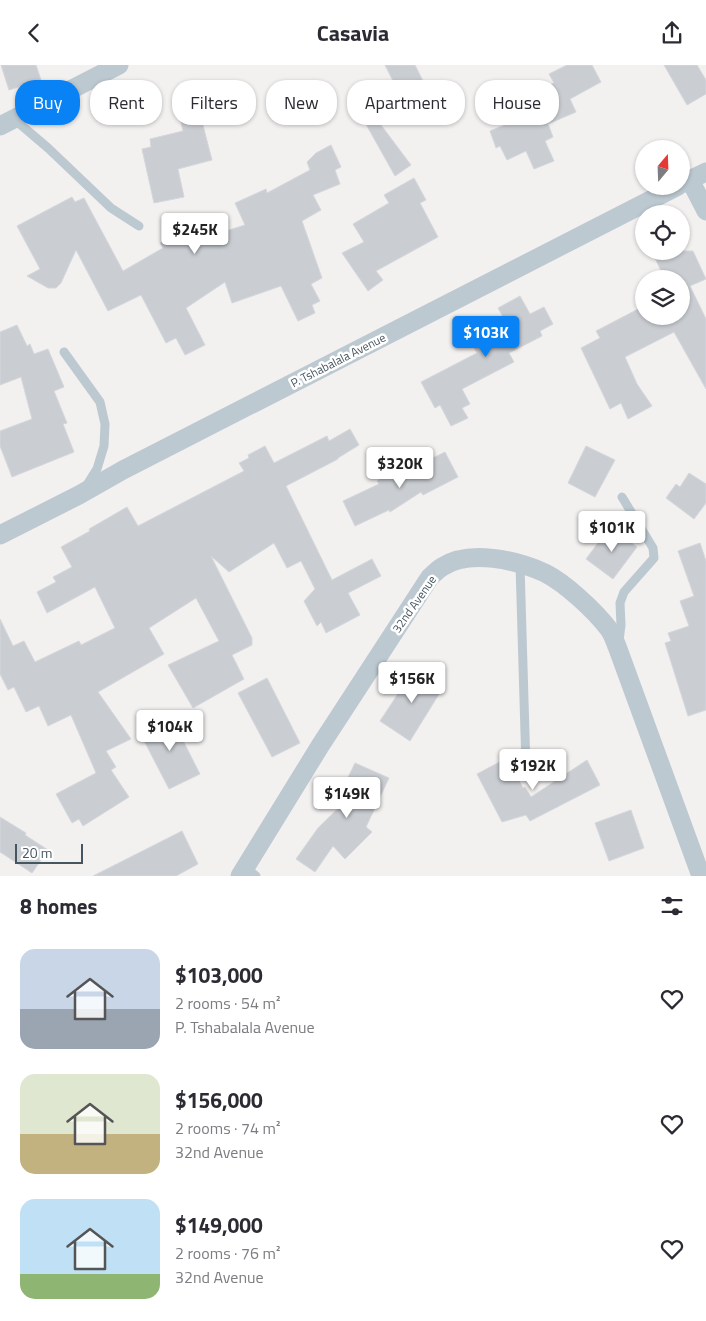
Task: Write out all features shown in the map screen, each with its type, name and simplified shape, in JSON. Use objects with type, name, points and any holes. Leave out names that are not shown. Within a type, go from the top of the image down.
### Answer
[{"type":"street","points":[[7,123],[119,65]]},
{"type":"street","points":[[690,183],[706,211]]},
{"type":"street","name":"P. Tshabalala Avenue","points":[[0,535],[79,495],[123,470],[662,195]]},
{"type":"street","name":"32nd Avenue","points":[[247,873],[320,746],[430,577],[441,567],[454,561],[485,557],[545,573],[573,593],[610,630],[702,876]]},
{"type":"lane","points":[[7,123],[48,148],[111,208],[139,226]]},
{"type":"lane","points":[[64,352],[100,402],[105,423],[104,446],[97,469],[79,495]]},
{"type":"lane","points":[[618,649],[621,625],[620,603],[624,592],[654,558],[653,548],[622,497]]},
{"type":"lane","points":[[520,565],[526,767]]},
{"type":"building","points":[[1,65],[36,65],[41,80],[15,80],[15,88],[9,90]]},
{"type":"building","points":[[385,65],[415,65],[422,80],[392,80]]},
{"type":"building","points":[[567,65],[592,65],[601,82],[570,99],[576,112],[559,119],[559,80],[552,80],[549,74]]},
{"type":"building","points":[[664,65],[697,65],[706,80],[706,94],[687,105]]},
{"type":"building","points":[[182,125],[203,125],[212,160],[178,169],[184,197],[154,203],[142,149],[151,147],[150,139],[183,131]]},
{"type":"building","points":[[366,125],[381,125],[411,165],[395,176]]},
{"type":"building","points":[[505,125],[548,125],[553,137],[545,141],[554,161],[534,169],[526,151],[507,160],[500,146],[496,148],[490,131]]},
{"type":"building","points":[[331,145],[341,167],[335,170],[340,184],[313,195],[321,210],[302,221],[322,278],[311,284],[320,301],[312,305],[315,313],[298,321],[281,286],[232,303],[225,282],[186,308],[205,345],[185,355],[176,338],[166,343],[141,295],[108,311],[76,250],[61,283],[56,288],[48,288],[27,276],[40,269],[17,226],[72,197],[75,202],[84,198],[123,271],[163,248],[160,243],[190,227],[197,240],[245,225],[235,203],[266,189],[267,193],[310,170],[307,162],[316,153]]},
{"type":"building","points":[[414,178],[426,200],[420,203],[438,237],[376,271],[383,280],[368,291],[342,253],[364,242],[353,224],[389,203],[384,195]]},
{"type":"building","points":[[690,251],[693,251],[706,279],[690,286],[690,270],[661,270],[656,260],[690,260]]},
{"type":"building","points":[[690,286],[706,319],[706,389],[674,332],[625,357],[637,384],[652,406],[628,419],[621,403],[610,409],[581,348],[600,338],[596,331],[635,311],[635,325],[690,325]]},
{"type":"building","points":[[520,296],[530,314],[544,307],[553,324],[540,331],[542,336],[509,353],[514,362],[462,389],[470,404],[462,408],[468,418],[451,426],[440,405],[435,408],[421,382],[477,353],[473,346],[484,340],[481,335],[506,322],[498,308]]},
{"type":"building","points":[[17,325],[27,346],[30,344],[34,354],[48,349],[64,387],[54,391],[67,423],[63,424],[74,452],[12,477],[0,446],[0,431],[32,419],[21,377],[0,385],[0,332]]},
{"type":"building","points":[[350,429],[359,445],[338,459],[286,486],[332,580],[372,559],[381,576],[348,593],[360,615],[326,633],[321,622],[317,626],[304,601],[315,589],[301,561],[287,568],[274,543],[229,572],[211,556],[252,638],[252,645],[232,655],[244,679],[193,708],[168,665],[219,641],[196,598],[149,628],[164,654],[98,692],[131,739],[106,751],[116,767],[111,770],[129,797],[83,826],[79,819],[72,823],[56,794],[96,773],[71,715],[48,726],[39,706],[26,712],[14,687],[8,690],[0,674],[0,619],[13,646],[24,641],[35,662],[79,641],[81,645],[115,628],[95,587],[47,613],[37,592],[56,582],[53,577],[72,567],[61,547],[127,507],[138,526],[244,471],[239,463],[249,458],[248,455],[265,446],[274,463],[327,436],[329,441]]},
{"type":"building","points":[[586,446],[615,460],[595,497],[568,483]]},
{"type":"building","points":[[445,452],[458,477],[423,495],[421,492],[390,512],[389,510],[355,526],[343,501],[379,484],[377,481],[393,470],[397,476]]},
{"type":"building","points":[[689,473],[706,484],[706,503],[694,519],[666,498],[676,484],[680,487]]},
{"type":"building","points":[[610,527],[637,547],[613,579],[586,559]]},
{"type":"building","points":[[700,543],[706,561],[706,710],[688,716],[665,643],[671,641],[668,633],[689,626],[680,601],[694,596],[678,551]]},
{"type":"building","points":[[415,668],[444,686],[410,741],[380,721]]},
{"type":"building","points":[[267,678],[300,743],[272,757],[238,693]]},
{"type":"building","points":[[170,715],[200,774],[169,789],[139,731]]},
{"type":"building","points":[[507,758],[523,788],[525,787],[531,797],[587,760],[600,785],[530,821],[526,815],[502,822],[477,774]]},
{"type":"building","points":[[355,763],[389,778],[366,827],[372,832],[345,859],[333,846],[315,872],[296,859],[318,828],[354,793],[343,788]]},
{"type":"building","points":[[631,810],[644,848],[609,861],[595,823]]},
{"type":"building","points":[[0,817],[26,833],[25,835],[48,850],[32,873],[0,852]]},
{"type":"building","points":[[182,831],[198,864],[176,876],[93,876]]}]
